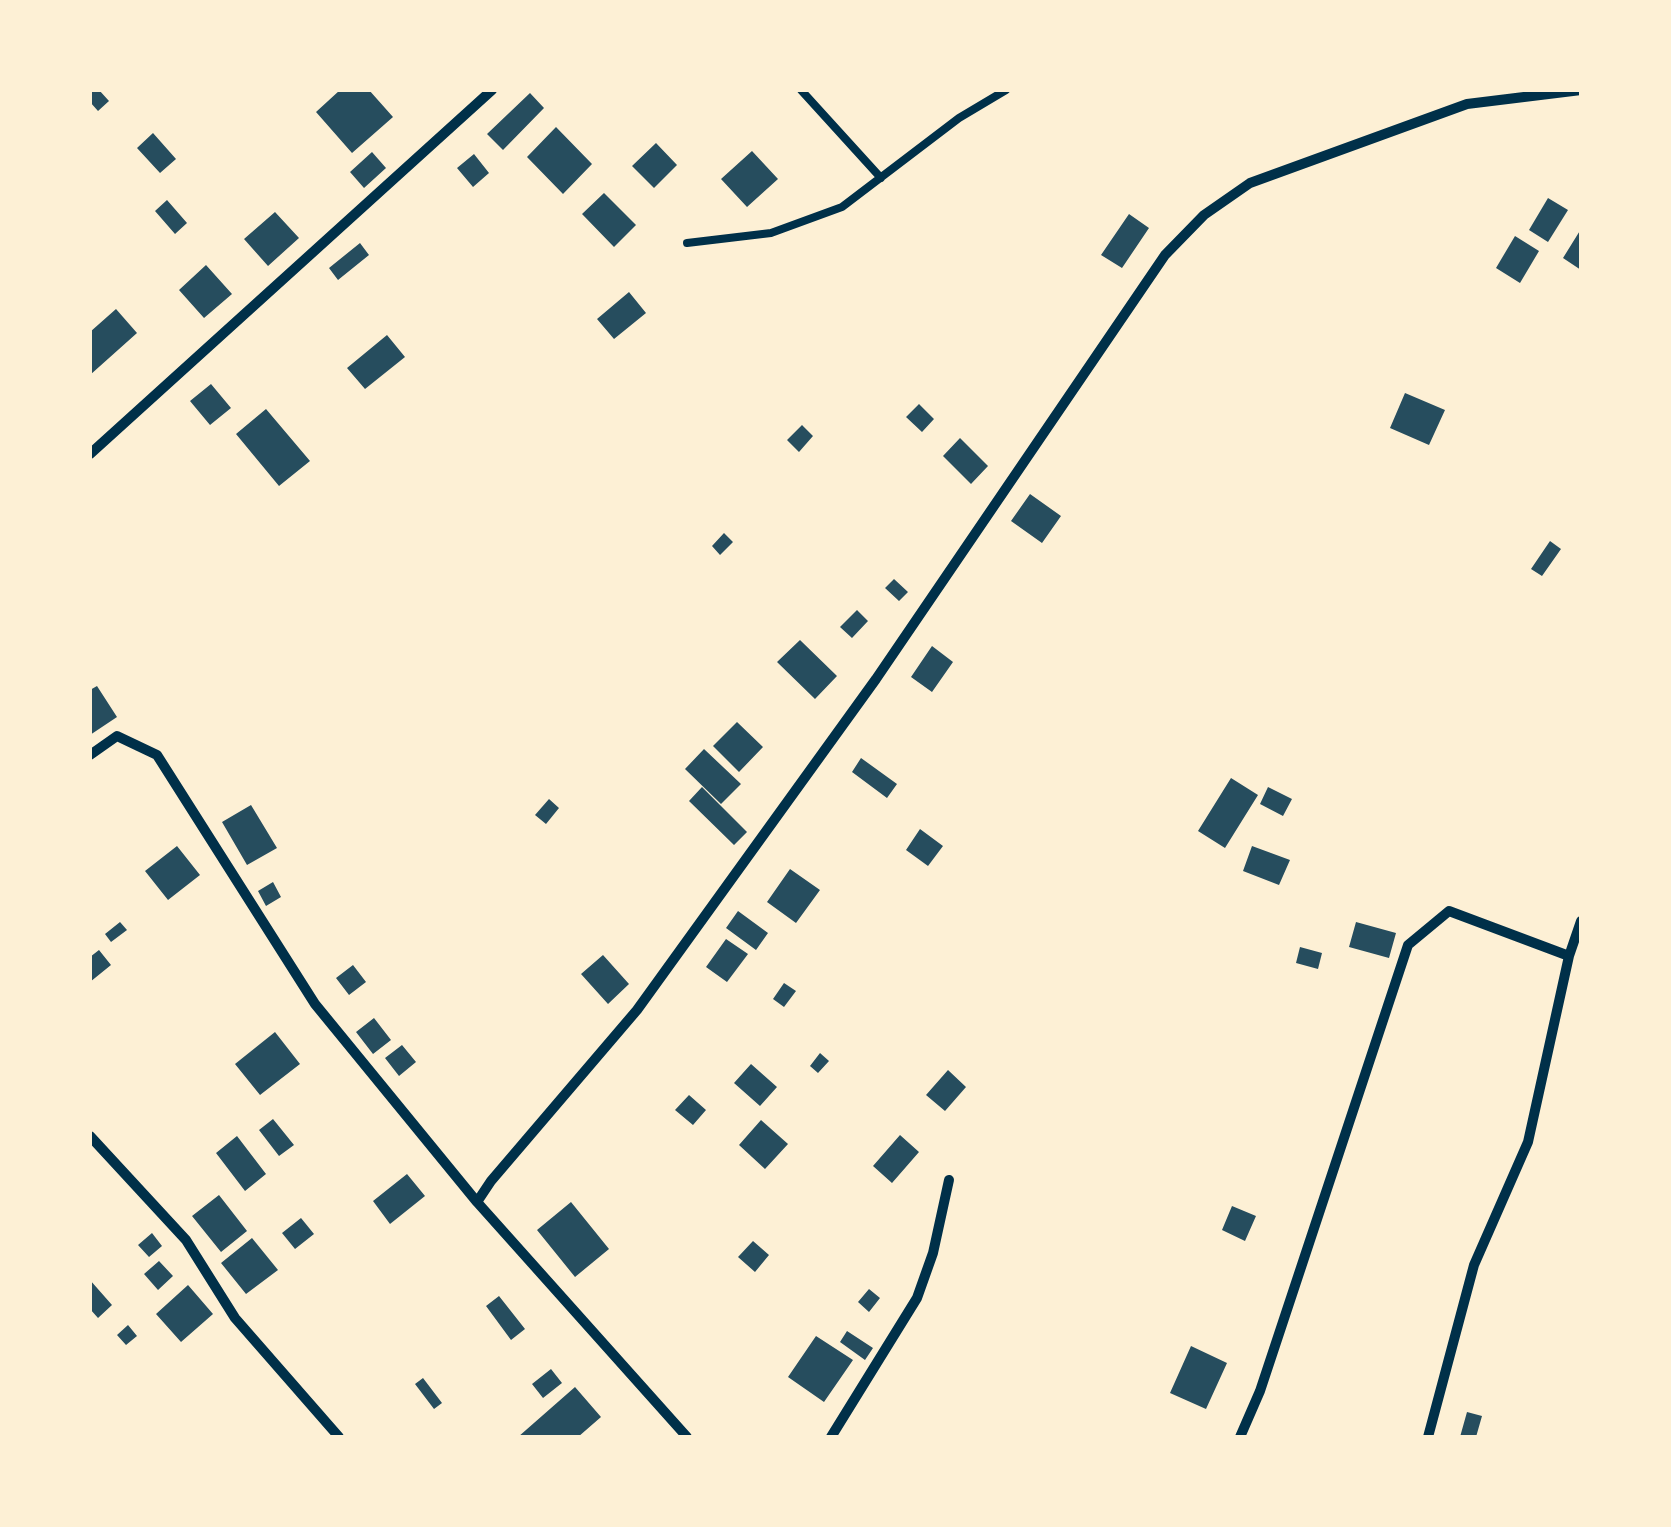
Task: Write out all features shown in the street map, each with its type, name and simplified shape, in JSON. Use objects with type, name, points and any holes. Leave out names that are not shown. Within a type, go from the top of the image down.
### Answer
[{"type":"street","points":[[90,454],[492,90]]},
{"type":"street","points":[[477,1202],[637,1010],[876,679],[1165,255],[1204,215],[1250,183],[1467,104],[1581,90]]},
{"type":"street","points":[[90,755],[117,736],[157,755],[316,1004],[477,1202],[687,1437]]},
{"type":"street","points":[[1240,1437],[1260,1392],[1408,944],[1449,910],[1569,956]]},
{"type":"street","points":[[1428,1437],[1474,1265],[1528,1142],[1569,956],[1581,921]]},
{"type":"street","points":[[90,1136],[186,1240],[234,1318],[338,1437]]},
{"type":"street","points":[[832,1437],[917,1298],[934,1254],[949,1180]]},
{"type":"lane","points":[[801,90],[881,178]]},
{"type":"lane","points":[[687,242],[771,234],[842,207],[959,118],[1006,90]]},
{"type":"building","points":[[90,90],[99,90],[109,101],[98,111],[90,102]]},
{"type":"building","points":[[340,90],[369,90],[393,117],[352,153],[316,112]]},
{"type":"building","points":[[530,93],[544,108],[503,150],[487,134]]},
{"type":"building","points":[[556,127],[592,164],[563,194],[527,157]]},
{"type":"building","points":[[153,133],[176,159],[160,173],[137,148]]},
{"type":"building","points":[[656,143],[677,165],[654,188],[632,166]]},
{"type":"building","points":[[752,151],[778,179],[747,207],[721,179]]},
{"type":"building","points":[[372,152],[386,168],[364,188],[350,172]]},
{"type":"building","points":[[474,154],[489,173],[473,187],[457,168]]},
{"type":"building","points":[[604,193],[636,225],[614,247],[582,214]]},
{"type":"building","points":[[1548,198],[1568,210],[1548,242],[1529,230]]},
{"type":"building","points":[[167,200],[187,223],[175,234],[155,211]]},
{"type":"building","points":[[275,212],[299,238],[268,266],[244,239]]},
{"type":"building","points":[[1129,214],[1149,228],[1122,268],[1101,255]]},
{"type":"building","points":[[1581,229],[1581,270],[1563,258]]},
{"type":"building","points":[[1515,236],[1539,251],[1520,283],[1496,268]]},
{"type":"building","points":[[360,243],[369,255],[338,280],[329,268]]},
{"type":"building","points":[[206,265],[232,294],[204,318],[179,290]]},
{"type":"building","points":[[629,292],[646,313],[614,339],[597,319]]},
{"type":"building","points":[[116,309],[137,333],[90,375],[90,332]]},
{"type":"building","points":[[387,335],[405,357],[365,389],[347,368]]},
{"type":"building","points":[[211,384],[231,408],[210,425],[190,401]]},
{"type":"building","points":[[1405,393],[1445,410],[1429,445],[1390,428]]},
{"type":"building","points":[[919,404],[934,419],[922,432],[906,417]]},
{"type":"building","points":[[266,409],[310,461],[279,486],[236,434]]},
{"type":"building","points":[[802,425],[813,436],[799,452],[787,440]]},
{"type":"building","points":[[960,438],[988,466],[971,484],[943,456]]},
{"type":"building","points":[[1030,494],[1061,516],[1042,543],[1011,521]]},
{"type":"building","points":[[724,533],[733,542],[720,555],[712,546]]},
{"type":"building","points":[[1550,541],[1561,549],[1542,576],[1531,569]]},
{"type":"building","points":[[894,579],[908,592],[899,601],[885,588]]},
{"type":"building","points":[[857,610],[868,621],[852,638],[840,627]]},
{"type":"building","points":[[800,640],[837,676],[815,699],[777,662]]},
{"type":"building","points":[[932,646],[953,662],[932,692],[911,677]]},
{"type":"building","points":[[97,686],[117,717],[90,735],[90,690]]},
{"type":"building","points":[[737,722],[763,747],[739,772],[713,746]]},
{"type":"building","points":[[704,749],[741,784],[721,804],[685,769]]},
{"type":"building","points":[[861,758],[897,784],[887,798],[852,772]]},
{"type":"building","points":[[1231,778],[1258,795],[1225,848],[1198,831]]},
{"type":"building","points":[[702,787],[747,832],[734,845],[689,801]]},
{"type":"building","points":[[1268,787],[1292,799],[1283,816],[1260,804]]},
{"type":"building","points":[[549,799],[559,808],[546,824],[535,815]]},
{"type":"building","points":[[251,805],[277,848],[247,865],[222,822]]},
{"type":"building","points":[[920,829],[943,846],[928,866],[906,850]]},
{"type":"building","points":[[177,846],[200,875],[168,900],[145,871]]},
{"type":"building","points":[[1252,846],[1290,860],[1279,885],[1243,871]]},
{"type":"building","points":[[790,869],[820,890],[796,923],[767,902]]},
{"type":"building","points":[[273,882],[281,897],[266,906],[258,891]]},
{"type":"building","points":[[738,911],[768,933],[756,950],[726,928]]},
{"type":"building","points":[[120,922],[127,930],[111,942],[105,934]]},
{"type":"building","points":[[1356,922],[1396,933],[1389,958],[1349,947]]},
{"type":"building","points":[[726,939],[748,954],[727,982],[706,967]]},
{"type":"building","points":[[1300,947],[1322,953],[1318,969],[1296,963]]},
{"type":"building","points":[[99,950],[111,965],[90,982],[90,957]]},
{"type":"building","points":[[603,955],[629,984],[608,1004],[581,974]]},
{"type":"building","points":[[353,965],[366,982],[349,995],[336,978]]},
{"type":"building","points":[[784,983],[796,991],[784,1007],[773,999]]},
{"type":"building","points":[[374,1018],[391,1040],[373,1054],[356,1032]]},
{"type":"building","points":[[275,1032],[300,1064],[260,1095],[235,1064]]},
{"type":"building","points":[[402,1045],[416,1062],[399,1076],[385,1058]]},
{"type":"building","points":[[820,1053],[829,1061],[818,1073],[810,1066]]},
{"type":"building","points":[[751,1064],[777,1087],[760,1106],[734,1083]]},
{"type":"building","points":[[948,1070],[966,1087],[945,1111],[926,1095]]},
{"type":"building","points":[[689,1095],[706,1110],[693,1125],[675,1110]]},
{"type":"building","points":[[273,1119],[294,1145],[279,1156],[259,1130]]},
{"type":"building","points":[[761,1120],[788,1144],[765,1169],[739,1145]]},
{"type":"building","points":[[900,1135],[919,1152],[892,1183],[873,1166]]},
{"type":"building","points":[[237,1136],[266,1174],[245,1191],[216,1153]]},
{"type":"building","points":[[407,1174],[425,1196],[390,1224],[373,1201]]},
{"type":"building","points":[[219,1195],[247,1231],[221,1252],[192,1216]]},
{"type":"building","points":[[571,1202],[609,1249],[575,1277],[537,1230]]},
{"type":"building","points":[[1232,1206],[1256,1216],[1245,1241],[1222,1230]]},
{"type":"building","points":[[301,1218],[314,1234],[295,1249],[282,1233]]},
{"type":"building","points":[[152,1233],[162,1246],[149,1257],[138,1245]]},
{"type":"building","points":[[252,1238],[278,1270],[246,1294],[221,1263]]},
{"type":"building","points":[[753,1241],[769,1255],[755,1272],[738,1257]]},
{"type":"building","points":[[159,1261],[173,1276],[158,1290],[144,1274]]},
{"type":"building","points":[[90,1280],[112,1305],[98,1318],[90,1309]]},
{"type":"building","points":[[188,1285],[213,1314],[181,1342],[156,1314]]},
{"type":"building","points":[[869,1289],[880,1298],[869,1312],[858,1302]]},
{"type":"building","points":[[499,1296],[525,1329],[511,1340],[486,1306]]},
{"type":"building","points":[[128,1325],[137,1336],[126,1345],[117,1335]]},
{"type":"building","points":[[847,1331],[873,1348],[865,1360],[840,1342]]},
{"type":"building","points":[[816,1336],[853,1360],[824,1402],[788,1377]]},
{"type":"building","points":[[1191,1346],[1227,1363],[1206,1409],[1170,1393]]},
{"type":"building","points":[[551,1369],[562,1383],[543,1398],[532,1384]]},
{"type":"building","points":[[423,1378],[442,1403],[434,1409],[415,1384]]},
{"type":"building","points":[[575,1387],[601,1417],[578,1437],[518,1437]]},
{"type":"building","points":[[1467,1412],[1482,1416],[1476,1437],[1460,1437]]}]
